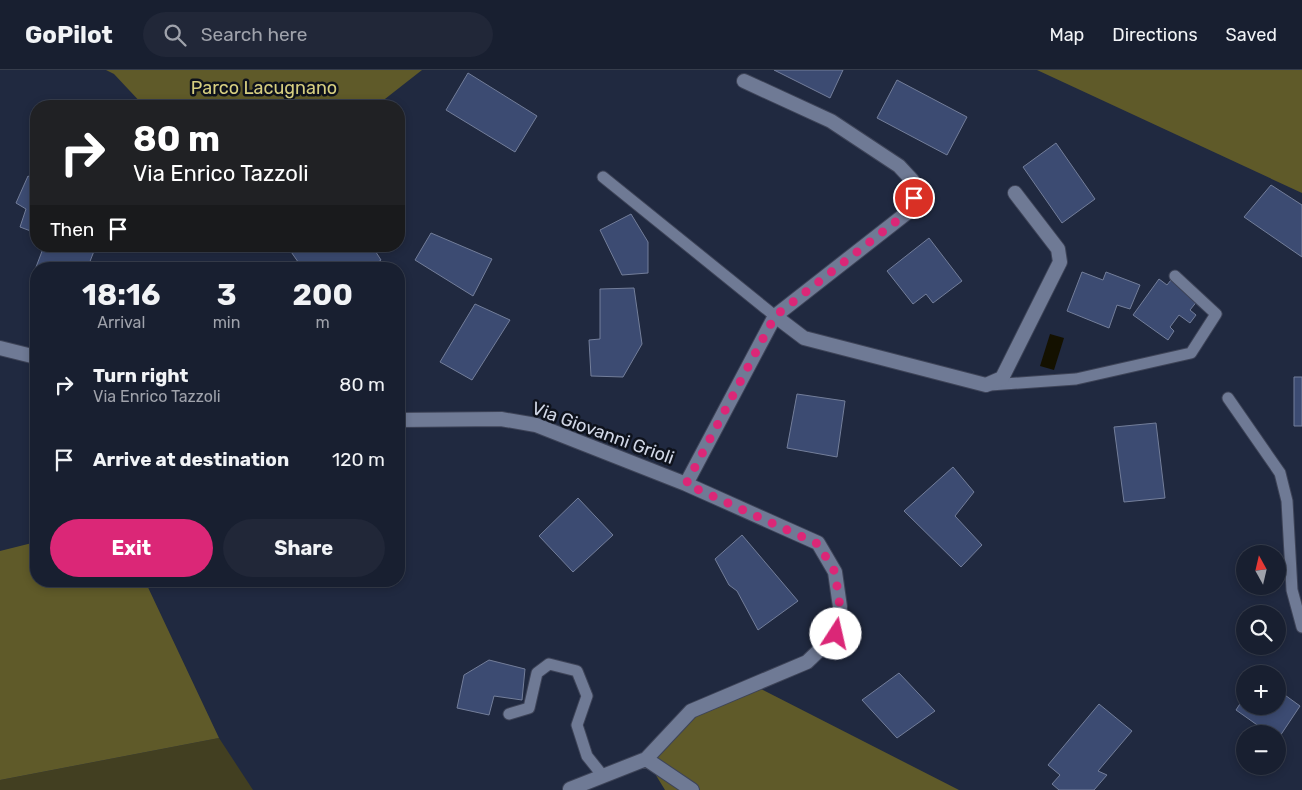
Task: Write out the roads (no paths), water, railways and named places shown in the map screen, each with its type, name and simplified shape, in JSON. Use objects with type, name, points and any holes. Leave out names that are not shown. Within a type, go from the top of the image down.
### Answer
[{"type":"street","points":[[686,484],[775,316],[908,212],[914,198],[912,180],[899,166],[831,121],[744,81]]},
{"type":"street","points":[[775,316],[804,338],[986,385],[1002,378],[1060,262],[1058,249],[1015,193]]},
{"type":"street","points":[[0,348],[30,356]]},
{"type":"street","name":"Via Giovanni Grioli","points":[[405,420],[502,419],[536,425],[686,484],[818,544],[835,572],[840,607],[836,634],[807,662],[691,712],[646,758]]},
{"type":"street","points":[[569,790],[646,758],[692,790]]},
{"type":"lane","points":[[603,177],[775,316]]},
{"type":"lane","points":[[986,385],[1076,379],[1191,353],[1216,314],[1175,276]]},
{"type":"lane","points":[[1228,398],[1280,473],[1287,501],[1292,590],[1301,613],[1302,626]]},
{"type":"lane","points":[[509,714],[529,708],[537,673],[549,664],[577,671],[587,696],[577,725],[587,756],[603,776]]},
{"type":"park label","name":"Parco Lacugnano","points":[[264,88]]}]
